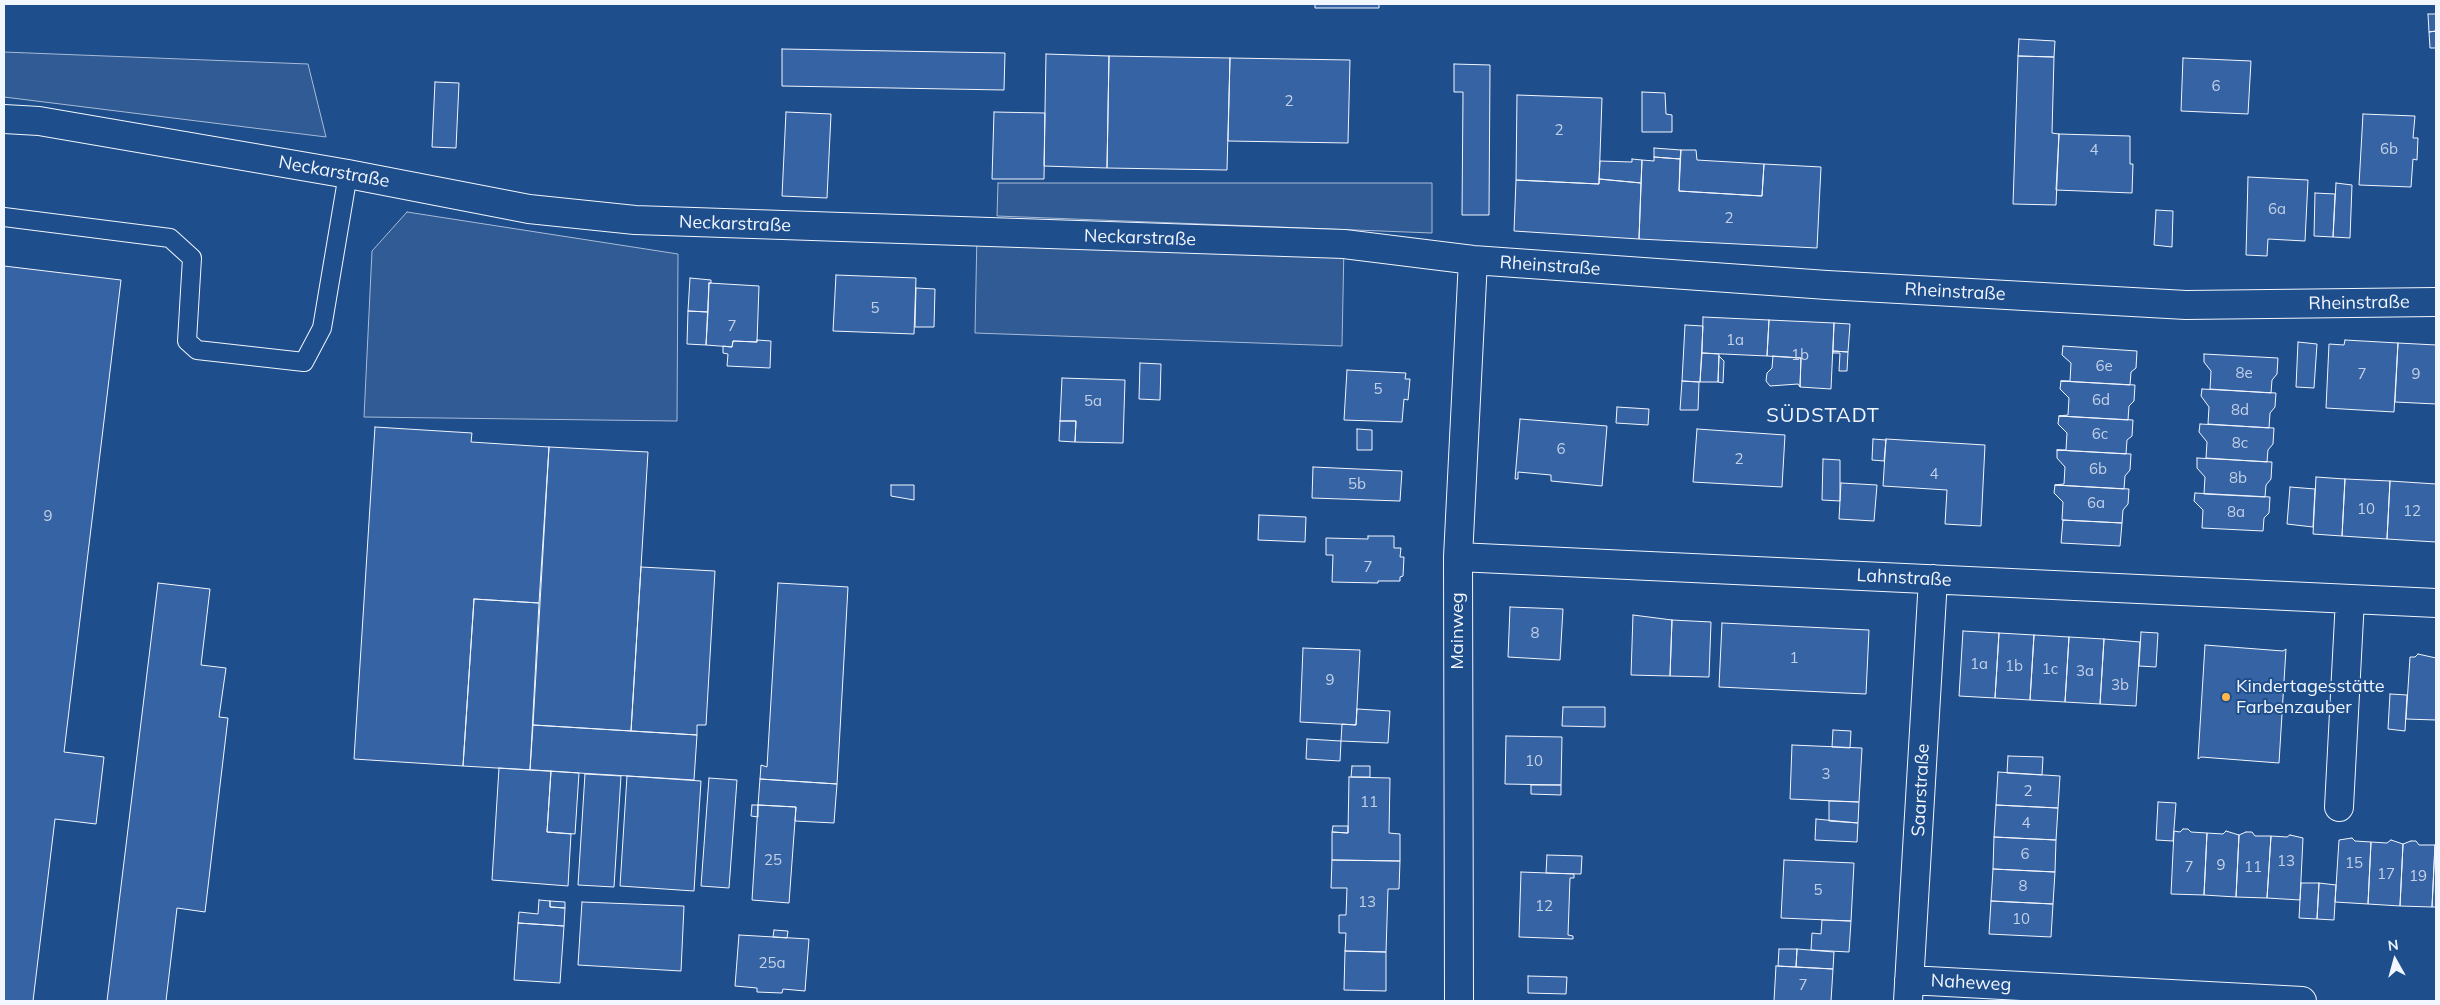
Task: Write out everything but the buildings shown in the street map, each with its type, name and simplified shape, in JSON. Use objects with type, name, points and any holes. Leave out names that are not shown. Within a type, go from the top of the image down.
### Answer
[{"type":"street","name":"Neckarstraße","points":[[4,119],[38,121],[348,174],[529,209],[634,220],[1344,244],[1474,260]]},
{"type":"street","name":"Rheinstraße","points":[[1474,260],[1827,285],[2186,305],[2436,302]]},
{"type":"street","name":"Mainweg","points":[[1459,1001],[1458,557],[1474,260]]},
{"type":"street","name":"Lahnstraße","points":[[1458,557],[2436,603]]},
{"type":"street","name":"Saarstraße","points":[[1909,991],[1934,579]]},
{"type":"street","points":[[2339,807],[2350,599]]},
{"type":"street","name":"Naheweg","points":[[1909,991],[2302,1001]]},
{"type":"lane","points":[[4,217],[170,238],[192,258],[187,341],[197,350],[304,362],[322,328],[348,174]]},
{"type":"shaded area","points":[[4,52],[308,64],[326,137],[4,97]]},
{"type":"shaded area","points":[[998,183],[1432,183],[1432,233],[997,216]]},
{"type":"shaded area","points":[[407,212],[678,254],[677,421],[364,417],[372,251]]},
{"type":"shaded area","points":[[977,233],[1344,244],[1342,346],[975,333]]},
{"type":"place","name":"Kindertagesstätte Farbenzauber","points":[[2226,697]]},
{"type":"district","name":"SÜDSTADT","points":[[1823,416]]}]
